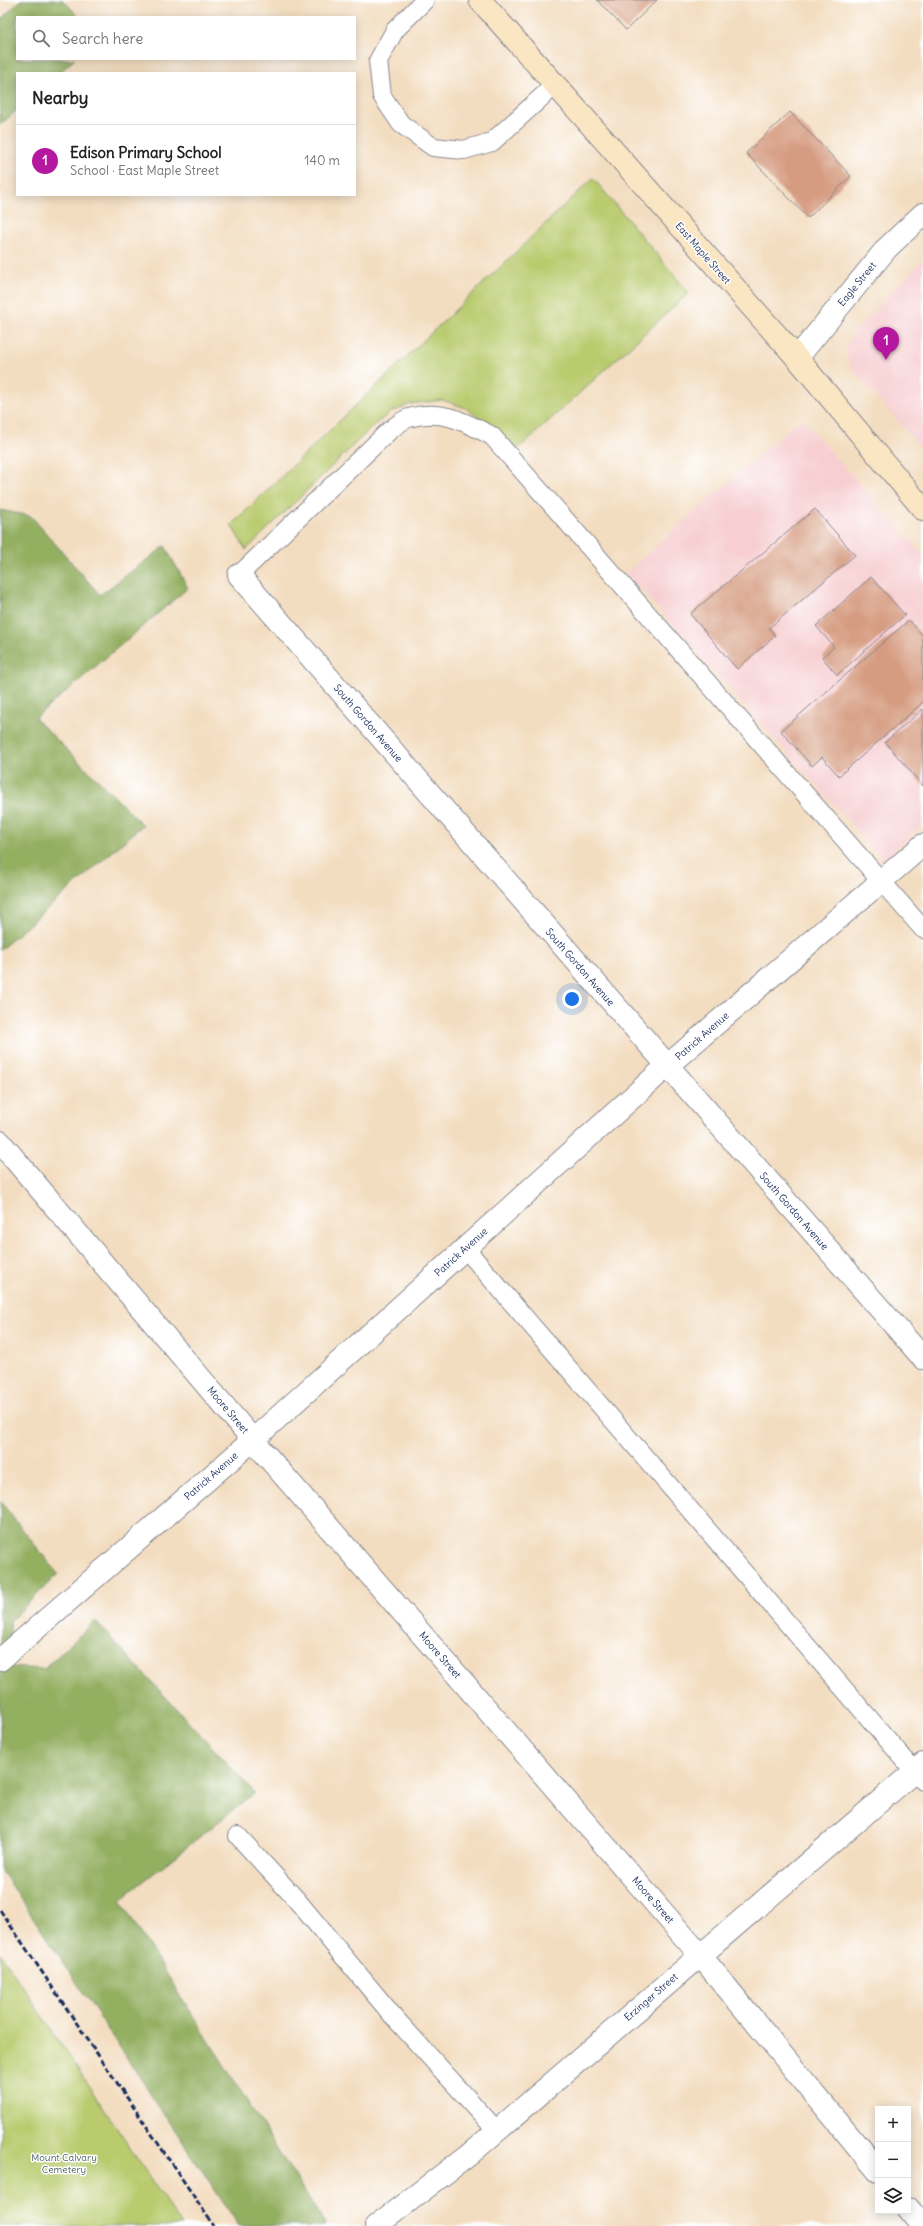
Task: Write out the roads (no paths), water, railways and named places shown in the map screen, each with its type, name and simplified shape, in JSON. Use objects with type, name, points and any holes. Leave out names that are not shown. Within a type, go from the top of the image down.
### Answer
[{"type":"main road","name":"East Maple Street","points":[[480,0],[796,358],[923,509]]},
{"type":"street","name":"Eagle Street","points":[[796,358],[887,248],[923,214]]},
{"type":"street","name":"South Gordon Avenue","points":[[239,575],[923,1358]]},
{"type":"street","name":"Patrick Avenue","points":[[0,1660],[253,1440],[667,1066],[923,845]]},
{"type":"street","name":"Moore Street","points":[[0,1142],[253,1440],[700,1955],[875,2167]]},
{"type":"street","name":"Erzinger Street","points":[[376,2226],[470,2154],[700,1955],[920,1772]]},
{"type":"street","points":[[911,2212],[923,2226]]},
{"type":"lane","points":[[425,0],[395,30],[378,61],[382,96],[400,124],[433,147],[464,150],[492,142],[555,85]]},
{"type":"lane","points":[[239,575],[390,430],[408,418],[432,415],[456,418],[492,436],[923,929]]},
{"type":"lane","points":[[465,1248],[920,1772]]},
{"type":"lane","points":[[238,1836],[295,1898],[393,2016],[497,2131]]},
{"type":"railway","points":[[0,1910],[214,2226]]},
{"type":"place","name":"Edison Primary School","points":[[886,360]]},
{"type":"park label","name":"Mount Calvary Cemetery","points":[[64,2162]]}]
